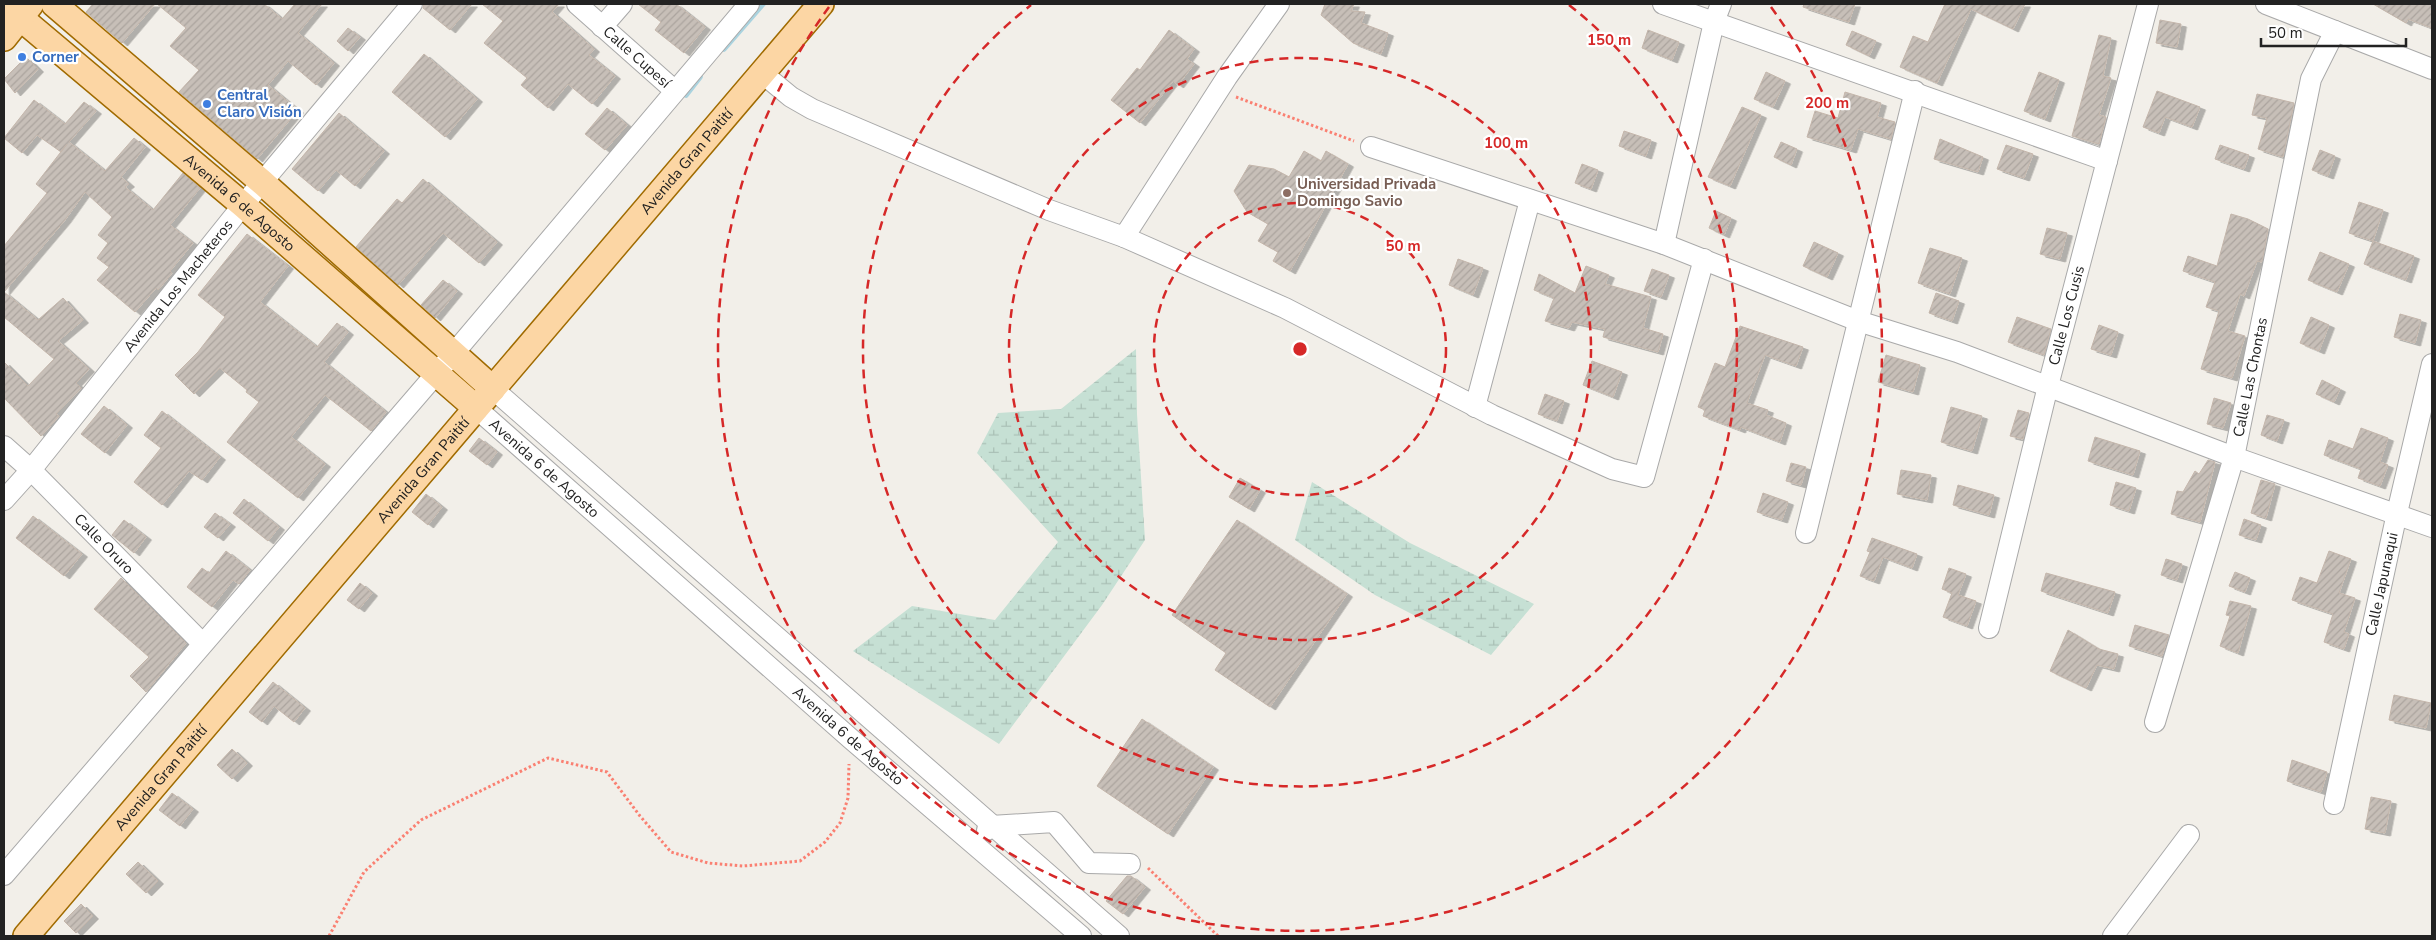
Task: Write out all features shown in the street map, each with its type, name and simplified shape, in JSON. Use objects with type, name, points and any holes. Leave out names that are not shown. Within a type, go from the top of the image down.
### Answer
[{"type":"main road","name":"Avenida 6 de Agosto","points":[[54,4],[264,182],[493,389]]},
{"type":"main road","name":"Avenida Gran Paitití","points":[[26,936],[822,4]]},
{"type":"main road","name":"Avenida 6 de Agosto","points":[[18,9],[476,408]]},
{"type":"main road","points":[[4,38],[18,9]]},
{"type":"street","name":"Avenida Los Macheteros","points":[[4,500],[31,470],[243,204],[264,182],[412,4]]},
{"type":"street","name":"Calle Cupesí","points":[[577,4],[674,90]]},
{"type":"street","points":[[602,27],[622,4]]},
{"type":"street","points":[[4,875],[202,642],[435,372],[454,353],[748,4]]},
{"type":"street","points":[[1124,237],[1219,90],[1279,4]]},
{"type":"street","points":[[1663,4],[1718,13],[1915,91],[2107,160]]},
{"type":"street","name":"Calle Los Cusis","points":[[1990,628],[2048,386],[2148,4]]},
{"type":"street","points":[[2266,4],[2432,69]]},
{"type":"street","points":[[1664,244],[1718,13]]},
{"type":"street","name":"Calle Las Chontas","points":[[2155,722],[2234,457],[2311,79],[2334,32]]},
{"type":"street","points":[[763,74],[790,97],[812,109],[1049,210],[1124,237],[1285,308],[1475,407],[1612,469],[1644,477],[1704,259]]},
{"type":"street","points":[[1806,533],[1915,91]]},
{"type":"street","points":[[1371,147],[1664,244],[1858,321],[1957,352],[2234,457],[2397,513],[2432,528]]},
{"type":"street","points":[[1475,407],[1530,200]]},
{"type":"street","name":"Calle Japunaqui","points":[[2334,804],[2397,513],[2432,364]]},
{"type":"street","name":"Avenida 6 de Agosto","points":[[493,389],[991,826],[1108,933]]},
{"type":"street","name":"Avenida 6 de Agosto","points":[[476,408],[851,739],[1081,936]]},
{"type":"street","name":"Calle Oruro","points":[[4,446],[31,470],[202,642]]},
{"type":"street","points":[[656,567],[674,548]]},
{"type":"street","points":[[972,843],[991,826],[1054,822],[1089,863],[1130,864]]},
{"type":"street","points":[[2113,936],[2189,835]]},
{"type":"path","points":[[1219,90],[1371,147]]},
{"type":"path","points":[[329,936],[364,872],[421,820],[548,758],[607,772],[640,816],[671,852],[708,863],[743,866],[800,861],[825,842],[840,823],[848,798],[851,739]]},
{"type":"path","points":[[1130,864],[1150,869],[1218,936]]},
{"type":"green space","points":[[1136,349],[1137,414],[1145,540],[1102,605],[999,744],[853,651],[912,606],[995,620],[1058,542],[977,453],[998,413],[1061,409]]},
{"type":"green space","points":[[1312,482],[1410,543],[1534,604],[1491,655],[1375,595],[1295,540]]},
{"type":"building","points":[[93,4],[155,4],[122,43],[86,12]]},
{"type":"building","points":[[157,4],[264,4],[282,19],[295,4],[322,4],[298,33],[334,63],[316,85],[288,61],[268,85],[298,110],[257,159],[179,92],[199,70],[170,46],[186,28]]},
{"type":"building","points":[[424,4],[472,4],[450,30],[423,8]]},
{"type":"building","points":[[482,4],[559,4],[552,12],[594,49],[589,55],[615,76],[592,104],[568,84],[548,108],[521,85],[527,78],[484,43],[503,21]]},
{"type":"building","points":[[638,4],[676,4],[705,27],[684,53],[655,30],[661,22]]},
{"type":"building","points":[[1325,4],[1354,4],[1351,11],[1365,12],[1361,23],[1388,33],[1381,54],[1353,43],[1321,15]]},
{"type":"building","points":[[1804,4],[1855,4],[1849,22],[1803,7]]},
{"type":"building","points":[[1945,4],[2025,4],[2013,29],[1971,9],[1937,83],[1900,67],[1913,36],[1928,42]]},
{"type":"building","points":[[2373,4],[2432,4],[2432,28],[2408,19],[2406,23]]},
{"type":"building","points":[[2160,20],[2181,24],[2177,47],[2156,43]]},
{"type":"building","points":[[348,28],[360,37],[348,51],[337,41]]},
{"type":"building","points":[[1169,30],[1194,49],[1187,59],[1194,64],[1178,85],[1173,81],[1140,123],[1111,100],[1137,68],[1140,70]]},
{"type":"building","points":[[1648,30],[1679,42],[1672,60],[1642,48]]},
{"type":"building","points":[[1852,31],[1876,41],[1869,56],[1846,45]]},
{"type":"building","points":[[2099,35],[2111,38],[2103,76],[2111,78],[2099,115],[2106,117],[2099,144],[2072,136]]},
{"type":"building","points":[[424,54],[477,99],[445,137],[392,92]]},
{"type":"building","points":[[26,57],[38,69],[15,93],[4,79]]},
{"type":"building","points":[[1766,72],[1785,81],[1773,107],[1754,99]]},
{"type":"building","points":[[2039,72],[2059,80],[2045,119],[2024,111]]},
{"type":"building","points":[[2157,91],[2200,107],[2192,127],[2165,117],[2159,133],[2143,127]]},
{"type":"building","points":[[1845,92],[1881,103],[1877,117],[1895,122],[1891,139],[1858,129],[1851,150],[1807,137],[1815,111],[1838,118]]},
{"type":"building","points":[[2257,94],[2294,103],[2283,157],[2258,149],[2267,118],[2252,115]]},
{"type":"building","points":[[34,100],[65,124],[84,102],[96,111],[69,142],[105,171],[134,138],[145,147],[121,177],[129,184],[125,187],[153,210],[183,173],[200,188],[170,225],[193,243],[170,271],[172,273],[158,290],[156,288],[135,312],[97,280],[109,267],[97,258],[108,243],[98,235],[112,217],[85,192],[65,220],[4,292],[4,246],[47,193],[36,184],[61,152],[37,135],[22,153],[4,138]]},
{"type":"building","points":[[1742,107],[1761,115],[1730,186],[1708,177]]},
{"type":"building","points":[[607,108],[627,125],[605,150],[585,134]]},
{"type":"building","points":[[339,113],[384,151],[355,186],[336,170],[318,191],[292,169]]},
{"type":"building","points":[[1624,131],[1651,140],[1646,156],[1619,146]]},
{"type":"building","points":[[1940,139],[1983,157],[1978,172],[1934,159]]},
{"type":"building","points":[[1781,142],[1797,149],[1791,165],[1774,157]]},
{"type":"building","points":[[2006,145],[2033,154],[2024,178],[1997,169]]},
{"type":"building","points":[[2220,145],[2249,155],[2244,169],[2215,159]]},
{"type":"building","points":[[2320,150],[2335,156],[2328,176],[2312,170]]},
{"type":"building","points":[[1304,151],[1321,161],[1326,151],[1348,164],[1290,271],[1273,261],[1278,252],[1258,241],[1268,224],[1247,212],[1234,191],[1249,165],[1274,169],[1289,177]]},
{"type":"building","points":[[1582,164],[1598,170],[1591,189],[1575,183]]},
{"type":"building","points":[[423,179],[497,242],[479,263],[443,233],[398,285],[356,247],[397,199],[402,203]]},
{"type":"building","points":[[2359,202],[2383,210],[2373,241],[2349,233]]},
{"type":"building","points":[[1716,211],[1731,218],[1724,235],[1709,228]]},
{"type":"building","points":[[2231,214],[2248,219],[2268,229],[2262,262],[2257,261],[2244,296],[2240,294],[2228,331],[2245,336],[2232,378],[2201,369],[2219,311],[2206,307],[2215,282],[2183,271],[2188,256],[2217,266]]},
{"type":"building","points":[[2047,228],[2067,233],[2060,259],[2040,254]]},
{"type":"building","points":[[247,234],[288,266],[260,302],[317,347],[337,323],[348,332],[324,362],[386,412],[371,431],[325,395],[291,437],[325,464],[298,498],[227,442],[259,402],[246,392],[247,390],[220,368],[194,394],[175,375],[198,352],[225,317],[198,295]]},
{"type":"building","points":[[2373,241],[2414,256],[2406,280],[2364,264]]},
{"type":"building","points":[[1814,242],[1838,253],[1827,277],[1803,266]]},
{"type":"building","points":[[1930,248],[1962,258],[1950,294],[1918,283]]},
{"type":"building","points":[[2320,252],[2349,264],[2337,292],[2308,280]]},
{"type":"building","points":[[1458,259],[1483,268],[1473,295],[1449,285]]},
{"type":"building","points":[[1586,266],[1609,275],[1605,284],[1651,297],[1643,328],[1663,334],[1658,352],[1603,337],[1605,329],[1572,322],[1569,328],[1545,321],[1554,298],[1534,290],[1539,274],[1575,293]]},
{"type":"building","points":[[1652,269],[1669,275],[1661,297],[1644,291]]},
{"type":"building","points":[[443,280],[457,291],[435,318],[421,305]]},
{"type":"building","points":[[4,292],[38,320],[63,298],[83,320],[58,341],[89,369],[76,383],[81,388],[56,414],[59,416],[41,436],[4,398],[4,362],[28,386],[54,359],[4,317]]},
{"type":"building","points":[[1936,293],[1959,301],[1952,321],[1929,313]]},
{"type":"building","points":[[2400,314],[2421,320],[2415,343],[2394,337]]},
{"type":"building","points":[[2017,317],[2051,329],[2044,355],[2008,342]]},
{"type":"building","points":[[2311,317],[2329,325],[2319,351],[2300,343]]},
{"type":"building","points":[[2099,325],[2118,332],[2111,355],[2091,349]]},
{"type":"building","points":[[1740,326],[1803,347],[1796,366],[1765,355],[1747,403],[1768,410],[1766,415],[1786,423],[1780,442],[1741,427],[1740,430],[1703,416],[1705,410],[1698,407],[1715,363],[1725,367]]},
{"type":"building","points":[[1886,355],[1920,365],[1913,392],[1878,382]]},
{"type":"building","points":[[1592,361],[1622,372],[1613,397],[1583,385]]},
{"type":"building","points":[[2322,380],[2340,389],[2334,402],[2316,394]]},
{"type":"building","points":[[1545,394],[1564,401],[1557,421],[1538,414]]},
{"type":"building","points":[[2214,398],[2231,403],[2223,428],[2207,424]]},
{"type":"building","points":[[104,406],[127,425],[105,453],[81,434]]},
{"type":"building","points":[[1951,407],[1982,416],[1972,451],[1941,442]]},
{"type":"building","points":[[2018,410],[2029,413],[2023,439],[2010,436]]},
{"type":"building","points":[[162,411],[220,457],[202,480],[189,471],[162,505],[134,482],[161,448],[144,435]]},
{"type":"building","points":[[2267,415],[2284,420],[2277,441],[2261,435]]},
{"type":"building","points":[[2361,428],[2388,438],[2380,462],[2388,465],[2380,486],[2358,478],[2361,469],[2324,455],[2329,440],[2353,449]]},
{"type":"building","points":[[2095,437],[2140,451],[2133,475],[2088,461]]},
{"type":"building","points":[[479,438],[497,452],[487,465],[469,451]]},
{"type":"building","points":[[2208,460],[2215,462],[2200,522],[2171,514],[2177,491],[2183,492],[2195,471],[2199,474]]},
{"type":"building","points":[[1791,463],[1806,467],[1801,485],[1786,481]]},
{"type":"building","points":[[1901,470],[1931,475],[1927,500],[1897,494]]},
{"type":"building","points":[[1240,478],[1260,490],[1249,509],[1229,497]]},
{"type":"building","points":[[2261,480],[2275,484],[2266,518],[2251,513]]},
{"type":"building","points":[[2116,482],[2136,488],[2129,511],[2110,505]]},
{"type":"building","points":[[1958,485],[1994,495],[1989,515],[1953,505]]},
{"type":"building","points":[[1763,493],[1788,502],[1782,520],[1757,512]]},
{"type":"building","points":[[426,494],[442,507],[428,525],[412,512]]},
{"type":"building","points":[[244,499],[279,527],[268,541],[233,513]]},
{"type":"building","points":[[215,513],[230,524],[218,538],[204,527]]},
{"type":"building","points":[[33,516],[82,554],[64,576],[16,538]]},
{"type":"building","points":[[2244,519],[2261,525],[2256,540],[2239,535]]},
{"type":"building","points":[[124,520],[146,537],[134,553],[112,535]]},
{"type":"building","points":[[1237,520],[1347,594],[1270,707],[1215,670],[1226,653],[1172,615]]},
{"type":"building","points":[[1872,538],[1917,554],[1912,568],[1883,557],[1874,581],[1860,576],[1870,552],[1867,551]]},
{"type":"building","points":[[226,551],[250,570],[239,584],[233,580],[212,607],[187,587],[202,568],[209,573]]},
{"type":"building","points":[[2329,551],[2351,559],[2339,593],[2355,598],[2344,632],[2349,634],[2344,649],[2324,642],[2333,614],[2292,600],[2300,577],[2317,583]]},
{"type":"building","points":[[2166,559],[2182,564],[2177,580],[2161,575]]},
{"type":"building","points":[[1949,568],[1966,574],[1958,595],[1976,601],[1967,626],[1943,617],[1952,593],[1942,589]]},
{"type":"building","points":[[2235,572],[2250,578],[2245,592],[2229,586]]},
{"type":"building","points":[[2046,573],[2115,592],[2108,613],[2041,591]]},
{"type":"building","points":[[121,578],[186,643],[146,692],[130,676],[149,657],[94,609]]},
{"type":"building","points":[[360,583],[372,593],[359,609],[347,600]]},
{"type":"building","points":[[2230,601],[2251,606],[2238,653],[2220,646],[2230,616],[2226,615]]},
{"type":"building","points":[[2135,625],[2169,635],[2162,656],[2129,646]]},
{"type":"building","points":[[2068,630],[2099,649],[2118,654],[2114,669],[2097,665],[2086,688],[2050,671]]},
{"type":"building","points":[[273,682],[305,708],[294,722],[274,706],[262,722],[249,712]]},
{"type":"building","points":[[2394,695],[2431,703],[2426,728],[2389,720]]},
{"type":"building","points":[[1142,719],[1213,767],[1168,834],[1097,786]]},
{"type":"building","points":[[232,749],[247,763],[232,779],[217,765]]},
{"type":"building","points":[[2292,760],[2327,772],[2321,792],[2287,781]]},
{"type":"building","points":[[172,793],[193,809],[180,826],[159,810]]},
{"type":"building","points":[[2371,797],[2391,801],[2385,833],[2365,829]]},
{"type":"building","points":[[138,862],[158,881],[146,893],[126,874]]},
{"type":"building","points":[[1127,876],[1131,876],[1145,887],[1123,914],[1106,901]]},
{"type":"building","points":[[81,904],[93,916],[76,933],[64,921]]},
{"type":"waterway","points":[[724,49],[763,4]]},
{"type":"waterway","points":[[686,95],[700,77]]},
{"type":"place","name":"Corner","points":[[22,57]]},
{"type":"place","name":"Central Claro Visión","points":[[207,104]]},
{"type":"place","name":"Universidad Privada Domingo Savio","points":[[1287,193]]}]
